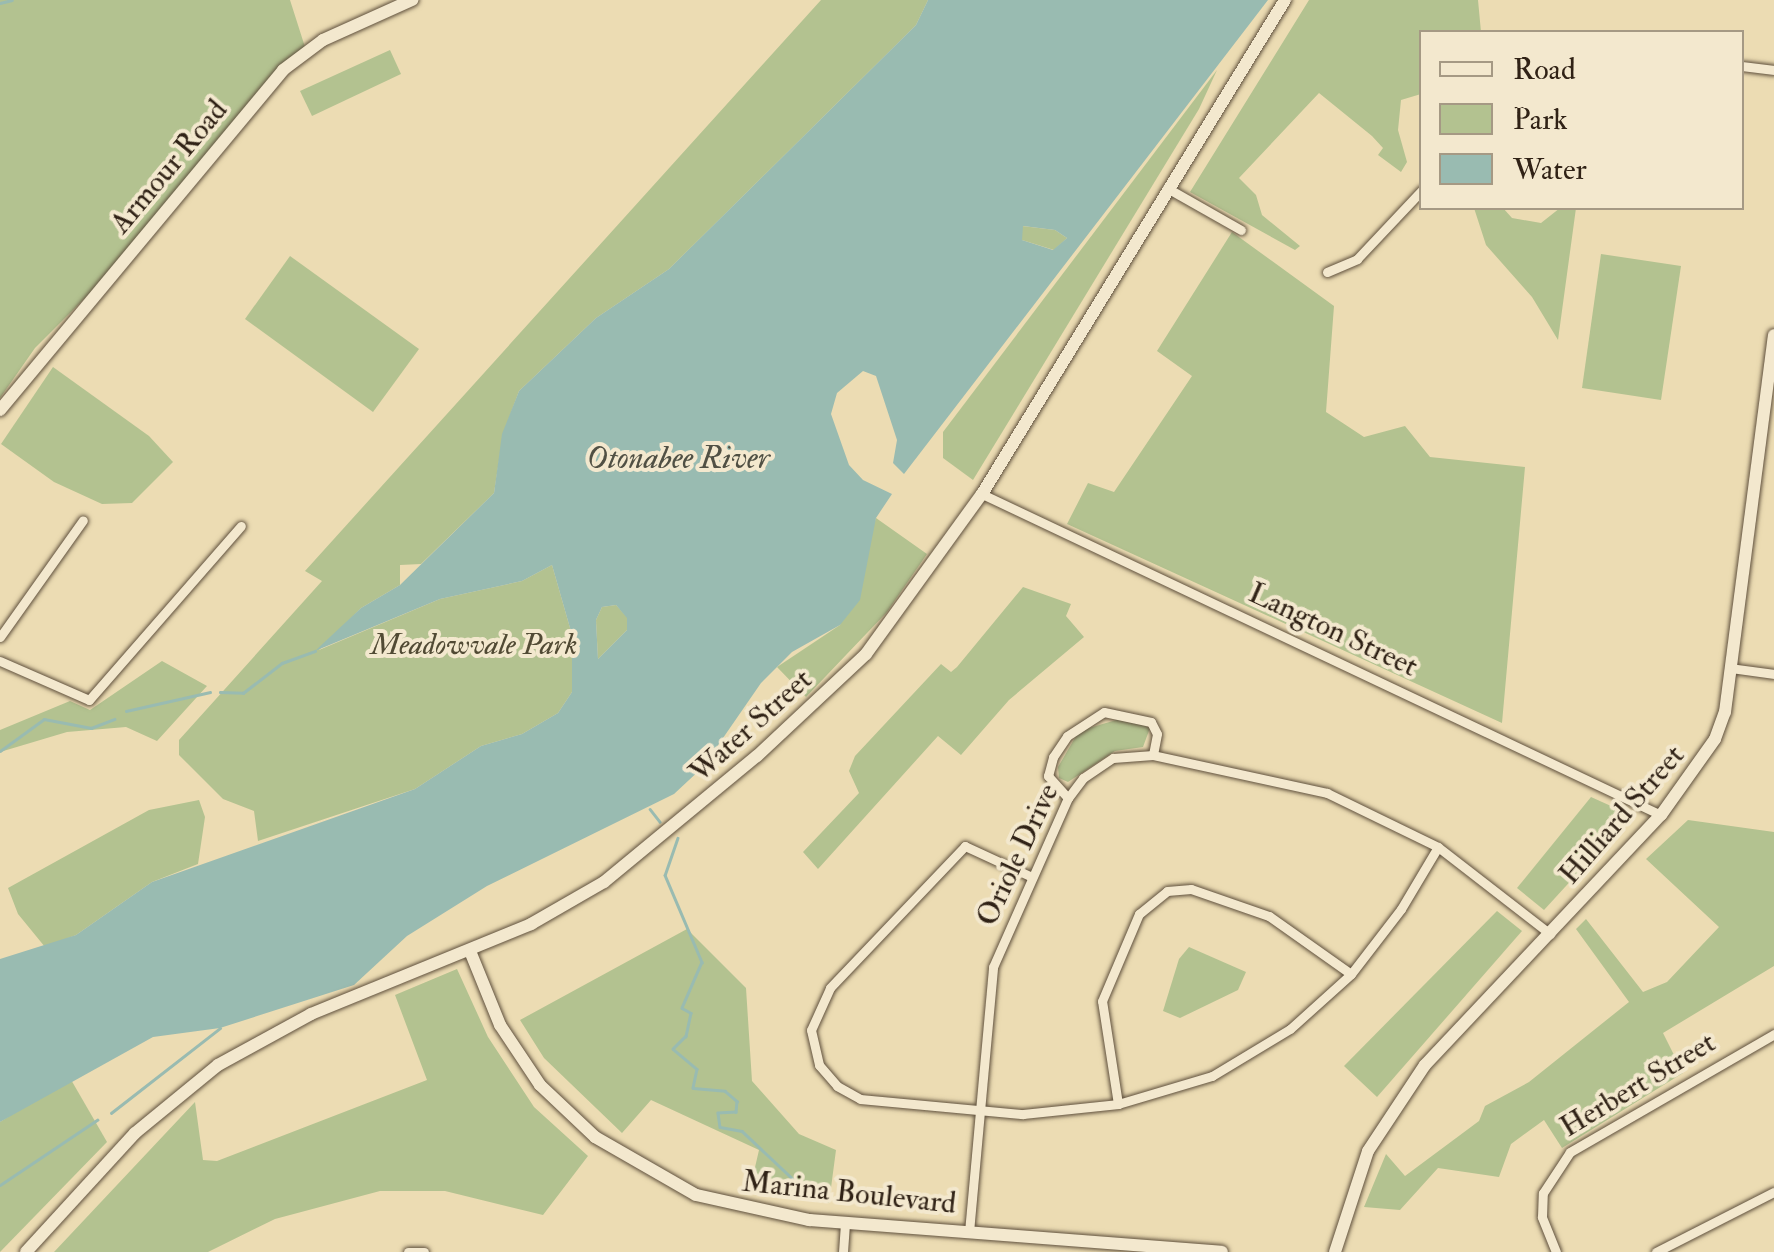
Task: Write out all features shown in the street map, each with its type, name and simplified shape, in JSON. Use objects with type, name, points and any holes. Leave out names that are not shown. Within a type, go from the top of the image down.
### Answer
[{"type":"main road","name":"Armour Road","points":[[0,410],[284,70],[323,40],[412,0]]},
{"type":"main road","name":"Water Street","points":[[26,1252],[136,1133],[218,1066],[312,1014],[470,950],[604,882],[758,756],[866,654],[982,494],[1285,0]]},
{"type":"main road","name":"Hilliard Street","points":[[1335,1252],[1349,1194],[1386,1118],[1437,1052],[1661,815],[1716,740],[1730,668],[1774,342]]},
{"type":"main road","name":"Marina Boulevard","points":[[470,950],[517,1050],[540,1085],[595,1137],[696,1196],[776,1216],[1222,1252]]},
{"type":"street","points":[[1744,66],[1774,70]]},
{"type":"street","points":[[1167,188],[1242,230]]},
{"type":"street","points":[[1327,272],[1358,259],[1419,193]]},
{"type":"street","name":"Langton Street","points":[[982,494],[1661,815]]},
{"type":"street","points":[[0,637],[83,520]]},
{"type":"street","points":[[0,661],[89,700],[241,526]]},
{"type":"street","points":[[1730,668],[1774,674]]},
{"type":"street","points":[[1068,798],[1048,776],[1052,757],[1067,736],[1094,717],[1104,712],[1151,722],[1153,755]]},
{"type":"street","name":"Oriole Drive","points":[[968,1232],[993,968],[1068,798],[1083,778],[1113,758],[1153,755],[1327,793],[1438,846],[1550,934]]},
{"type":"street","points":[[1032,877],[965,846],[830,988],[812,1030],[819,1065],[837,1086],[860,1099],[978,1112],[1072,1112],[1118,1104],[1224,1070],[1290,1029],[1350,974],[1401,909],[1438,846]]},
{"type":"street","points":[[1118,1104],[1102,1002],[1139,914],[1167,891],[1191,889],[1269,916],[1350,974]]},
{"type":"street","name":"Herbert Street","points":[[1556,1252],[1542,1216],[1543,1193],[1570,1152],[1774,1034]]},
{"type":"street","points":[[1656,1252],[1774,1192]]},
{"type":"street","points":[[843,1252],[845,1223]]},
{"type":"street","points":[[408,1252],[424,1252]]},
{"type":"green space","points":[[0,0],[290,0],[305,47],[132,251],[35,348],[0,398]]},
{"type":"green space","name":"Meadowvale Park","points":[[821,0],[928,0],[916,25],[669,269],[596,318],[519,391],[503,434],[494,493],[421,564],[400,565],[400,585],[361,608],[319,650],[440,599],[522,581],[552,565],[572,635],[572,692],[558,713],[522,734],[481,746],[415,789],[258,841],[254,811],[223,799],[179,755],[179,740],[322,581],[305,571]]},
{"type":"green space","points":[[1309,0],[1478,0],[1481,30],[1419,30],[1419,95],[1401,100],[1398,130],[1407,162],[1401,172],[1378,155],[1383,148],[1372,136],[1319,93],[1239,178],[1256,195],[1262,215],[1300,246],[1295,250],[1190,192]]},
{"type":"green space","points":[[390,50],[401,74],[312,116],[300,91]]},
{"type":"green space","points":[[1217,70],[1199,109],[973,480],[943,458],[943,432]]},
{"type":"green space","points":[[1475,210],[1505,210],[1512,218],[1541,223],[1557,210],[1576,210],[1558,340],[1532,297],[1486,245]]},
{"type":"green space","points":[[1022,226],[1055,230],[1067,238],[1054,250],[1022,240]]},
{"type":"green space","points":[[1232,232],[1334,306],[1326,412],[1364,437],[1405,426],[1430,457],[1525,467],[1502,723],[1067,524],[1088,483],[1114,492],[1192,376],[1157,351]]},
{"type":"green space","points":[[1601,254],[1681,266],[1661,400],[1582,388]]},
{"type":"green space","points":[[290,256],[419,349],[373,412],[245,319]]},
{"type":"green space","points":[[53,367],[149,436],[173,462],[132,503],[102,504],[54,482],[1,444]]},
{"type":"green space","points":[[876,518],[927,554],[887,612],[806,697],[777,667],[840,625]]},
{"type":"green space","points":[[1023,587],[1071,604],[1066,616],[1084,637],[1009,700],[961,755],[938,736],[818,869],[803,852],[859,793],[849,771],[855,756],[941,664],[951,672],[957,667]]},
{"type":"green space","points":[[616,605],[627,617],[627,630],[598,659],[596,620],[602,607]]},
{"type":"green space","points":[[162,661],[207,686],[157,741],[126,727],[67,732],[0,752],[0,730],[70,701],[90,710]]},
{"type":"green space","points":[[1123,718],[1150,728],[1143,747],[1115,751],[1068,782],[1059,778],[1058,767],[1079,731]]},
{"type":"green space","points":[[1591,797],[1631,815],[1544,910],[1517,888]]},
{"type":"green space","points":[[199,800],[205,817],[198,864],[152,882],[76,935],[45,947],[18,914],[8,888],[149,810]]},
{"type":"green space","points":[[1688,820],[1774,832],[1774,966],[1663,1033],[1683,1073],[1562,1148],[1544,1120],[1511,1144],[1499,1177],[1438,1168],[1400,1210],[1364,1207],[1386,1154],[1405,1176],[1479,1121],[1485,1106],[1529,1082],[1629,1002],[1576,929],[1586,919],[1643,992],[1667,982],[1719,927],[1646,859]]},
{"type":"green space","points":[[1497,911],[1522,931],[1377,1097],[1344,1066]]},
{"type":"green space","points":[[687,929],[746,988],[752,1081],[799,1134],[836,1150],[829,1203],[750,1189],[759,1150],[651,1100],[622,1133],[544,1058],[520,1020]]},
{"type":"green space","points":[[1189,947],[1246,972],[1238,990],[1180,1018],[1163,1011],[1179,959]]},
{"type":"green space","points":[[457,969],[488,1037],[534,1107],[588,1156],[543,1215],[445,1191],[380,1191],[275,1219],[208,1252],[54,1252],[195,1102],[203,1160],[217,1161],[427,1080],[395,995]]},
{"type":"green space","points":[[70,1078],[107,1142],[0,1252],[0,1122]]},
{"type":"water","name":"Otonabee River","points":[[928,0],[1268,0],[904,474],[893,463],[897,440],[876,376],[863,371],[837,393],[831,414],[849,465],[863,480],[892,494],[876,518],[860,600],[840,625],[792,652],[761,683],[703,767],[674,794],[487,886],[407,936],[354,985],[220,1028],[153,1037],[0,1122],[0,959],[76,935],[152,882],[415,789],[481,746],[522,734],[558,713],[572,692],[572,635],[552,565],[522,581],[440,599],[315,651],[361,608],[400,585],[494,493],[502,434],[519,391],[596,318],[669,269],[916,25]],"holes":[[[1023,226],[1055,230],[1067,238],[1053,250],[1022,240]],[[616,605],[627,618],[627,630],[598,659],[596,620],[602,607]]]},
{"type":"waterway","points":[[0,3],[12,0]]},
{"type":"waterway","points":[[220,692],[243,693],[282,663],[315,651]]},
{"type":"waterway","points":[[126,711],[210,692]]},
{"type":"waterway","points":[[0,751],[44,719],[91,728],[114,719]]},
{"type":"waterway","points":[[650,809],[660,822]]},
{"type":"waterway","points":[[678,838],[665,875],[702,962],[682,1008],[691,1013],[686,1036],[673,1049],[697,1069],[693,1088],[725,1091],[737,1101],[736,1112],[718,1113],[720,1127],[742,1131],[811,1196]]},
{"type":"waterway","points":[[111,1113],[220,1028]]},
{"type":"waterway","points":[[0,1185],[97,1120]]}]
